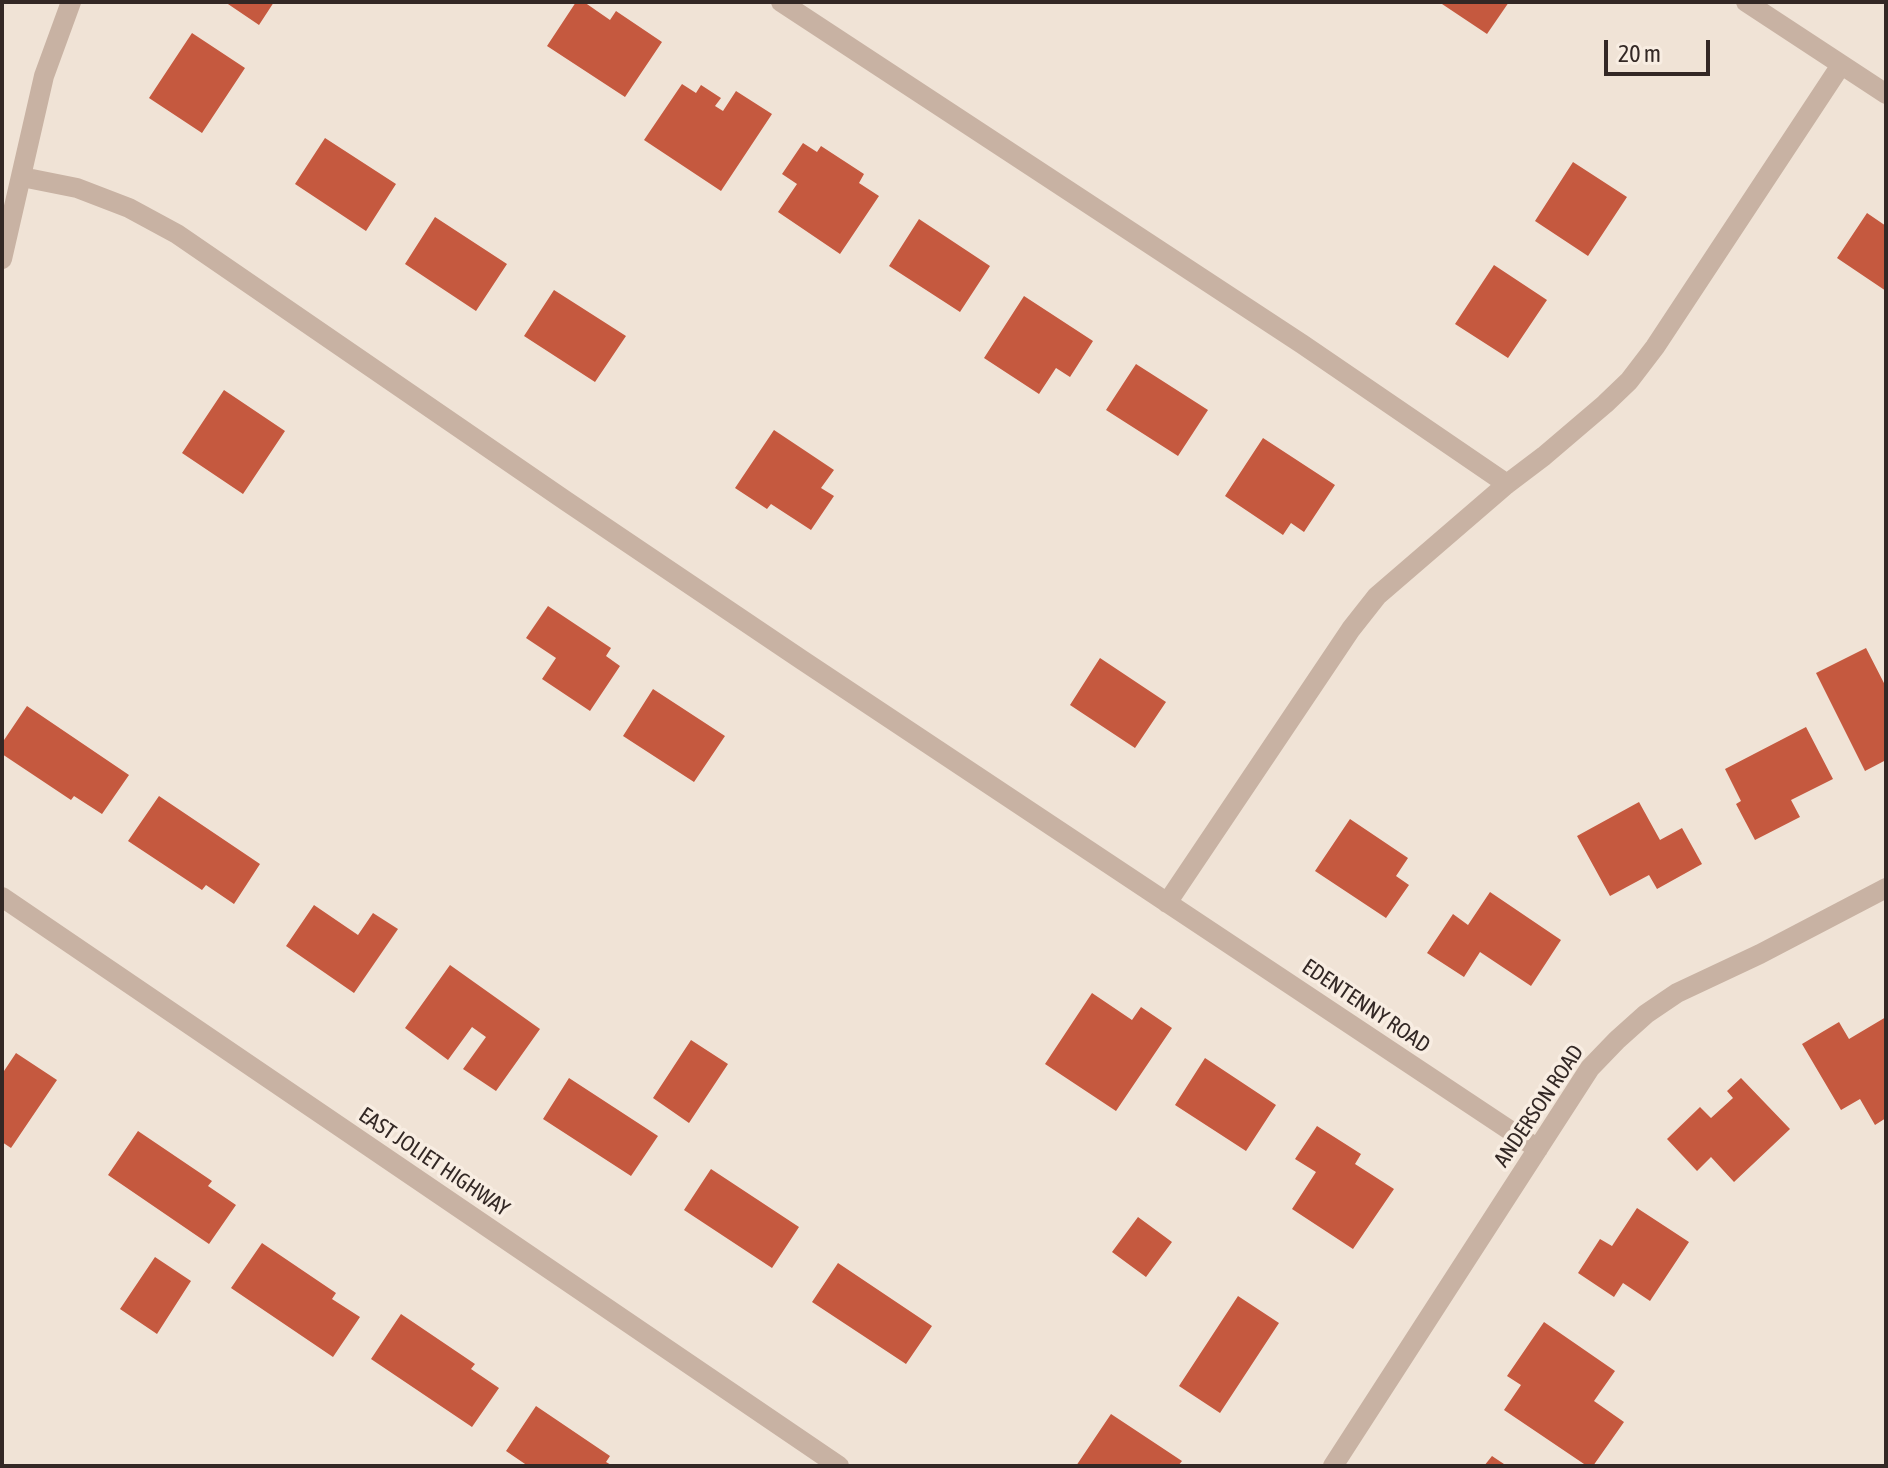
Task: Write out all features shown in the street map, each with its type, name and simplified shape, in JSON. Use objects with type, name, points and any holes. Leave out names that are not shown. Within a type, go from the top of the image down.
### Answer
[{"type":"street","points":[[2,259],[44,76],[71,2]]},
{"type":"street","points":[[781,2],[1302,344],[1507,484]]},
{"type":"street","points":[[1746,2],[1886,94]]},
{"type":"street","points":[[1167,903],[1377,596],[1629,381],[1663,335],[1841,65]]},
{"type":"street","name":"EDENTENNY ROAD","points":[[22,177],[77,188],[129,208],[177,234],[579,509],[1538,1149]]},
{"type":"street","name":"ANDERSON ROAD","points":[[1333,1466],[1590,1068],[1646,1014],[1677,993],[1760,954],[1886,888]]},
{"type":"street","name":"EAST JOLIET HIGHWAY","points":[[2,897],[839,1466]]},
{"type":"building","points":[[225,2],[274,2],[259,25]]},
{"type":"building","points":[[576,2],[584,2],[610,20],[616,11],[662,42],[625,97],[547,46]]},
{"type":"building","points":[[1439,2],[1509,2],[1487,34]]},
{"type":"building","points":[[192,33],[245,68],[202,133],[149,98]]},
{"type":"building","points":[[682,84],[696,93],[701,85],[721,98],[715,106],[723,111],[736,91],[772,114],[721,191],[644,140]]},
{"type":"building","points":[[325,138],[396,184],[366,231],[295,184]]},
{"type":"building","points":[[803,143],[817,152],[821,146],[864,174],[859,183],[879,196],[840,254],[778,212],[797,184],[782,174]]},
{"type":"building","points":[[1573,162],[1627,197],[1588,256],[1535,221]]},
{"type":"building","points":[[1867,213],[1886,226],[1886,291],[1837,258]]},
{"type":"building","points":[[435,217],[507,264],[476,311],[405,264]]},
{"type":"building","points":[[919,219],[990,266],[960,312],[889,266]]},
{"type":"building","points":[[1494,265],[1547,300],[1508,358],[1455,324]]},
{"type":"building","points":[[554,290],[626,336],[595,382],[524,336]]},
{"type":"building","points":[[1024,296],[1093,341],[1070,377],[1056,368],[1039,394],[984,358]]},
{"type":"building","points":[[1136,364],[1208,410],[1178,456],[1106,410]]},
{"type":"building","points":[[224,390],[285,431],[243,494],[182,453]]},
{"type":"building","points":[[774,430],[834,470],[821,488],[834,496],[811,530],[771,504],[767,509],[735,488]]},
{"type":"building","points":[[1263,438],[1335,485],[1304,532],[1291,523],[1283,535],[1225,496]]},
{"type":"building","points":[[548,606],[611,648],[606,656],[620,666],[590,711],[542,679],[556,658],[526,638]]},
{"type":"building","points":[[1866,648],[1886,687],[1886,760],[1865,771],[1816,673]]},
{"type":"building","points":[[1100,658],[1166,702],[1135,748],[1070,705]]},
{"type":"building","points":[[653,689],[725,736],[694,782],[623,736]]},
{"type":"building","points":[[27,706],[129,775],[102,814],[74,796],[71,800],[2,754],[2,743]]},
{"type":"building","points":[[1806,727],[1833,779],[1791,800],[1800,817],[1755,840],[1736,804],[1741,801],[1725,769]]},
{"type":"building","points":[[159,796],[260,864],[234,904],[206,885],[202,890],[128,841]]},
{"type":"building","points":[[1639,802],[1660,840],[1682,828],[1702,864],[1657,889],[1649,875],[1610,896],[1577,836]]},
{"type":"building","points":[[1350,819],[1408,858],[1396,876],[1409,885],[1386,918],[1315,871]]},
{"type":"building","points":[[1490,892],[1561,940],[1531,986],[1480,952],[1464,977],[1427,953],[1453,914],[1468,925]]},
{"type":"building","points":[[314,905],[358,935],[373,913],[398,929],[354,993],[286,946]]},
{"type":"building","points":[[450,965],[540,1029],[496,1091],[463,1069],[486,1037],[472,1027],[448,1060],[405,1028]]},
{"type":"building","points":[[1092,993],[1132,1020],[1141,1007],[1172,1028],[1116,1111],[1045,1064]]},
{"type":"building","points":[[1886,1017],[1886,1118],[1875,1125],[1860,1099],[1841,1110],[1802,1044],[1839,1022],[1849,1039]]},
{"type":"building","points":[[691,1040],[728,1064],[689,1123],[653,1098]]},
{"type":"building","points":[[16,1053],[57,1080],[11,1148],[2,1142],[2,1074]]},
{"type":"building","points":[[1205,1058],[1276,1105],[1246,1151],[1175,1105]]},
{"type":"building","points":[[569,1078],[658,1136],[631,1176],[543,1119]]},
{"type":"building","points":[[1741,1078],[1790,1129],[1734,1182],[1711,1157],[1697,1171],[1667,1139],[1700,1107],[1711,1118],[1733,1098],[1727,1091]]},
{"type":"building","points":[[1317,1126],[1361,1154],[1355,1164],[1394,1189],[1353,1249],[1292,1209],[1316,1172],[1295,1159]]},
{"type":"building","points":[[138,1131],[212,1181],[208,1186],[236,1205],[209,1244],[108,1175]]},
{"type":"building","points":[[711,1169],[799,1227],[772,1268],[684,1210]]},
{"type":"building","points":[[1637,1208],[1689,1242],[1650,1301],[1623,1283],[1614,1297],[1578,1273],[1600,1239],[1612,1246]]},
{"type":"building","points":[[1138,1217],[1172,1242],[1146,1277],[1112,1252]]},
{"type":"building","points":[[262,1243],[336,1293],[332,1299],[360,1317],[333,1357],[231,1288]]},
{"type":"building","points":[[155,1257],[191,1281],[157,1334],[120,1309]]},
{"type":"building","points":[[838,1263],[932,1326],[906,1364],[812,1302]]},
{"type":"building","points":[[1238,1296],[1279,1323],[1220,1413],[1179,1386]]},
{"type":"building","points":[[401,1314],[475,1364],[471,1369],[499,1388],[472,1427],[371,1359]]},
{"type":"building","points":[[1544,1322],[1615,1371],[1594,1401],[1624,1422],[1593,1466],[1587,1466],[1504,1410],[1521,1385],[1507,1376]]},
{"type":"building","points":[[536,1406],[610,1456],[606,1462],[613,1466],[528,1466],[506,1451]]},
{"type":"building","points":[[1111,1414],[1182,1461],[1178,1466],[1076,1466]]},
{"type":"building","points":[[1492,1456],[1507,1466],[1484,1466]]}]
